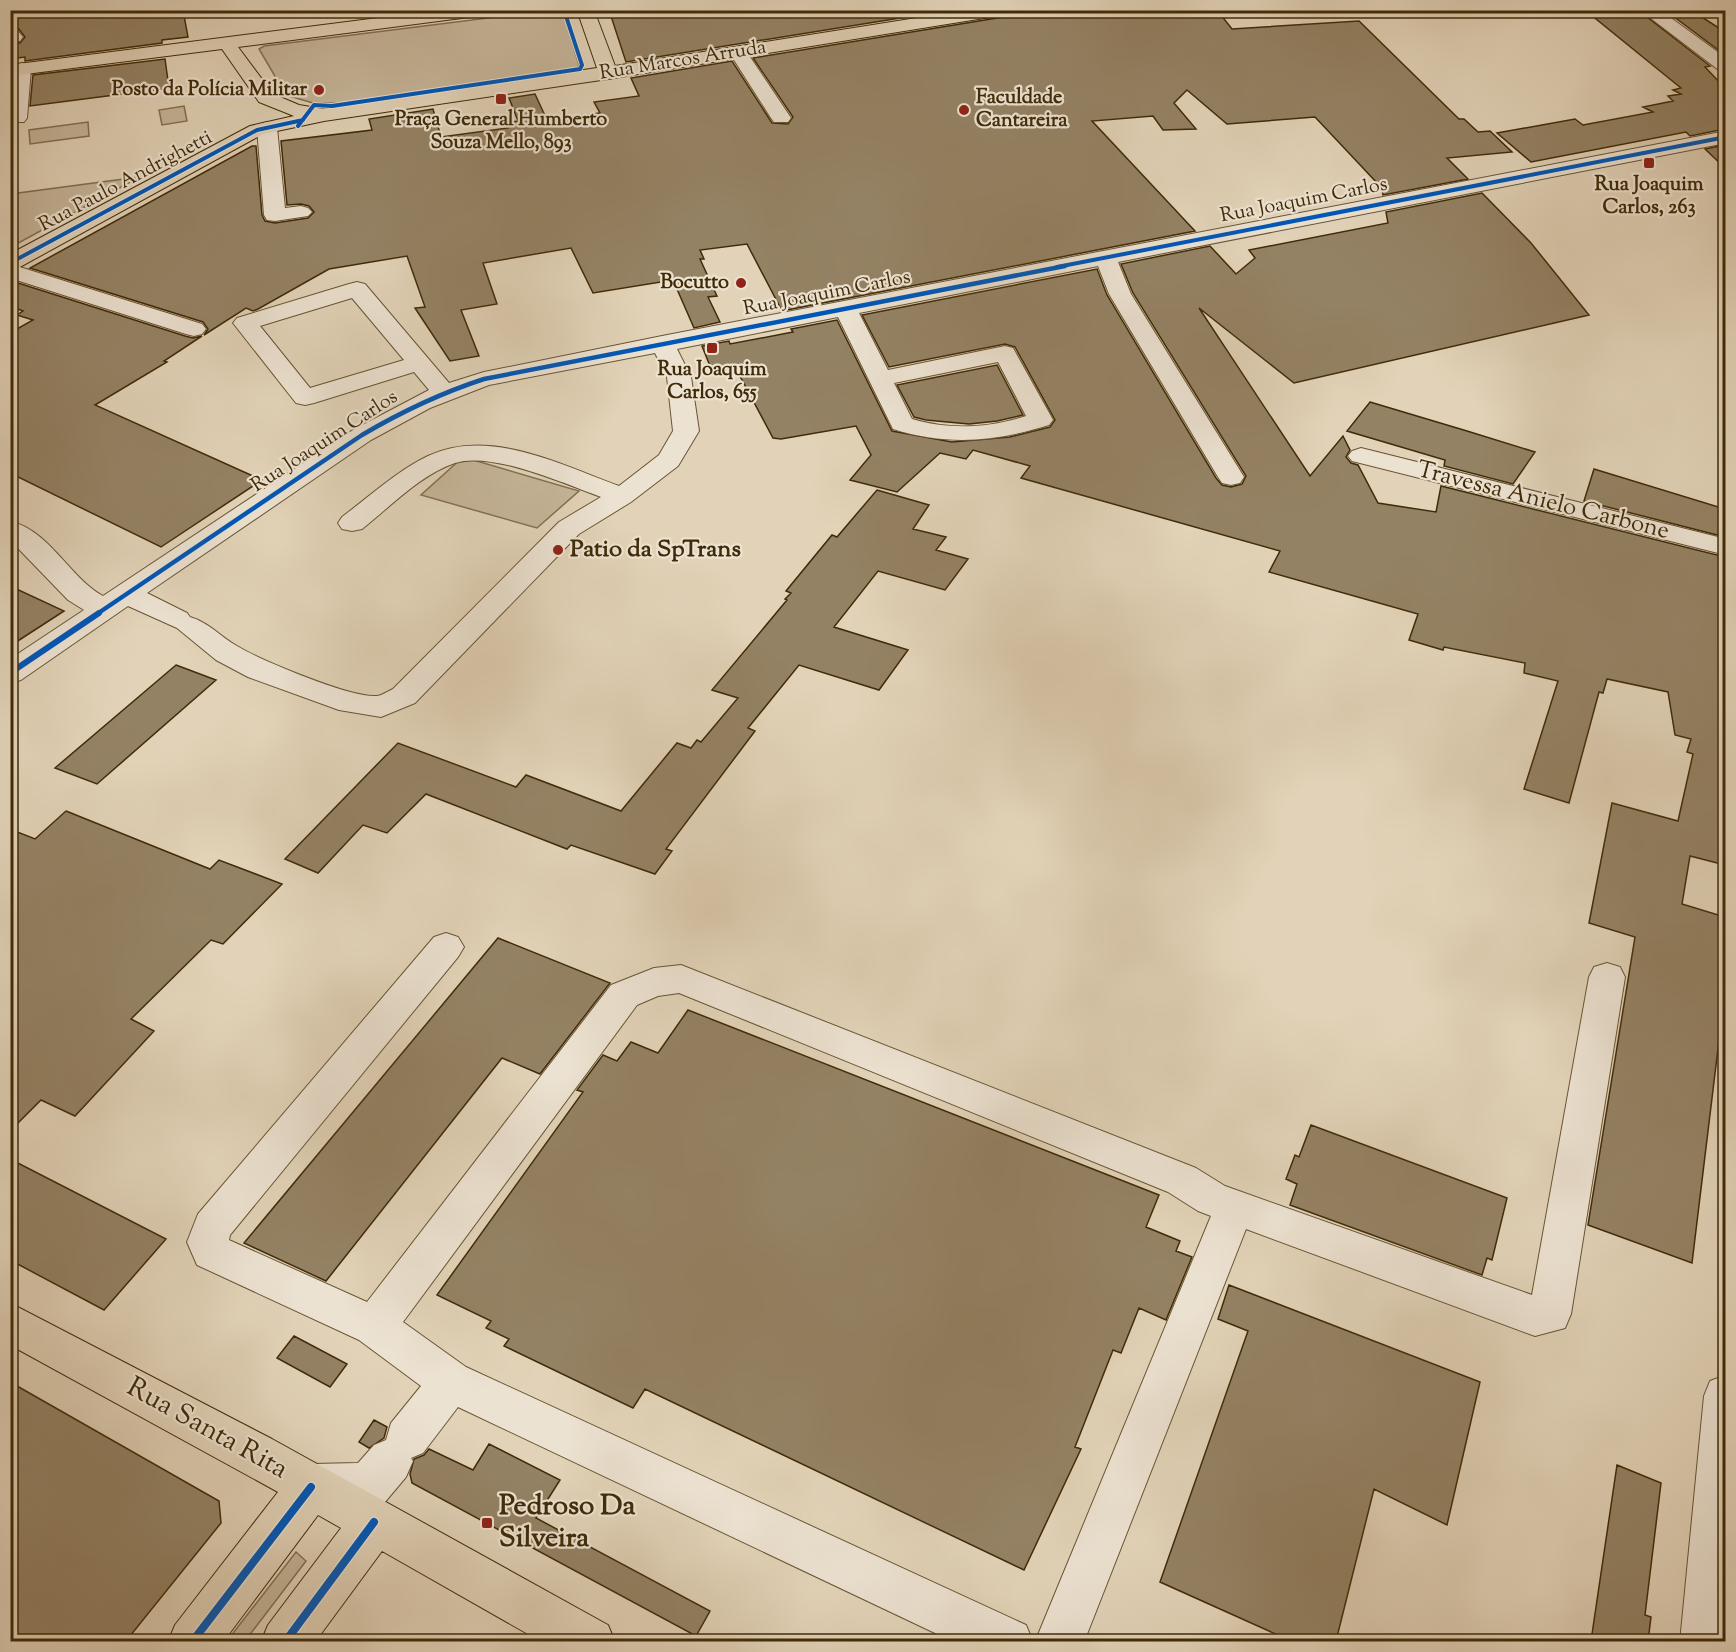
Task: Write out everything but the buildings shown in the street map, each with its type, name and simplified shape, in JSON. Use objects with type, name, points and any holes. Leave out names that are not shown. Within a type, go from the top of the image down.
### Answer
[{"type":"main road","points":[[16,70],[485,10]]},
{"type":"main road","points":[[585,10],[608,73]]},
{"type":"main road","name":"Rua Marcos Arruda","points":[[262,129],[324,115],[608,73],[1003,10]]},
{"type":"main road","points":[[227,44],[266,98],[269,113],[262,129]]},
{"type":"main road","points":[[266,98],[294,110],[324,115]]},
{"type":"main road","name":"Rua Paulo Andrighetti","points":[[10,262],[262,129]]},
{"type":"main road","name":"Rua Santa Rita","points":[[10,1323],[311,1487],[385,1477],[591,1641]]},
{"type":"main road","points":[[285,1641],[385,1477]]},
{"type":"main road","points":[[192,1641],[311,1487]]},
{"type":"street","points":[[1648,10],[1725,67]]},
{"type":"street","points":[[738,52],[781,118]]},
{"type":"street","points":[[16,70],[17,118]]},
{"type":"street","points":[[262,129],[275,215],[301,212]]},
{"type":"street","name":"Rua Joaquim Carlos","points":[[10,674],[362,435],[401,411],[444,391],[484,379],[1070,263],[1095,252],[1725,137]]},
{"type":"street","points":[[1095,252],[1231,477]]},
{"type":"street","points":[[1070,263],[1120,294]]},
{"type":"street","points":[[10,271],[194,329]]},
{"type":"street","points":[[419,363],[305,398],[245,324],[357,289],[444,391]]},
{"type":"street","points":[[845,308],[901,423],[904,425],[958,435],[1040,420],[1005,353],[880,379]]},
{"type":"street","points":[[10,529],[24,536],[78,594],[115,602],[184,623],[226,653],[259,670],[350,704],[381,707],[404,696],[569,528],[622,496],[669,460],[686,431],[679,377],[663,343]]},
{"type":"street","points":[[352,523],[425,468],[452,455],[475,452],[504,456],[622,496]]},
{"type":"street","name":"Travessa Anielo Carbone","points":[[1361,456],[1725,547]]},
{"type":"street","points":[[446,947],[212,1227],[208,1242],[212,1252],[374,1326],[451,1382],[1009,1641]]},
{"type":"street","points":[[374,1326],[624,996],[654,982],[681,979],[1182,1180],[1212,1199],[1535,1316],[1550,1314],[1606,977]]},
{"type":"street","points":[[1059,1641],[1234,1207]]},
{"type":"street","points":[[385,1477],[451,1382]]},
{"type":"street","points":[[1704,1641],[1725,1402]]},
{"type":"shaded area","points":[[559,10],[564,15],[579,65],[576,69],[346,103],[313,103],[286,95],[259,49],[264,46]]},
{"type":"shaded area","points":[[184,106],[187,121],[162,125],[159,110]]},
{"type":"shaded area","points":[[88,122],[89,136],[30,144],[29,130]]},
{"type":"shaded area","points":[[139,177],[125,185],[11,247],[11,194]]},
{"type":"shaded area","points":[[463,457],[579,491],[537,528],[421,495]]},
{"type":"shaded area","points":[[296,1552],[306,1561],[245,1641],[227,1641]]},
{"type":"cycle path","points":[[298,126],[314,105],[332,106],[580,69],[582,65],[564,10]]},
{"type":"cycle path","points":[[10,263],[257,130],[303,120]]},
{"type":"cycle path","points":[[10,673],[362,435],[421,403],[484,379],[1726,137]]},
{"type":"cycle path","points":[[192,1642],[311,1487]]},
{"type":"cycle path","points":[[285,1642],[374,1522]]},
{"type":"place","name":"Posto da Polícia Militar","points":[[319,90]]},
{"type":"place","name":"Praça General Humberto Souza Mello, 893","points":[[501,99]]},
{"type":"place","name":"Faculdade Cantareira","points":[[964,110]]},
{"type":"place","name":"Rua Joaquim Carlos, 263","points":[[1649,163]]},
{"type":"place","name":"Bocutto","points":[[741,283]]},
{"type":"place","name":"Rua Joaquim Carlos, 655","points":[[712,348]]},
{"type":"place","name":"Patio da SpTrans","points":[[558,550]]},
{"type":"place","name":"Pedroso Da Silveira","points":[[487,1523]]}]
